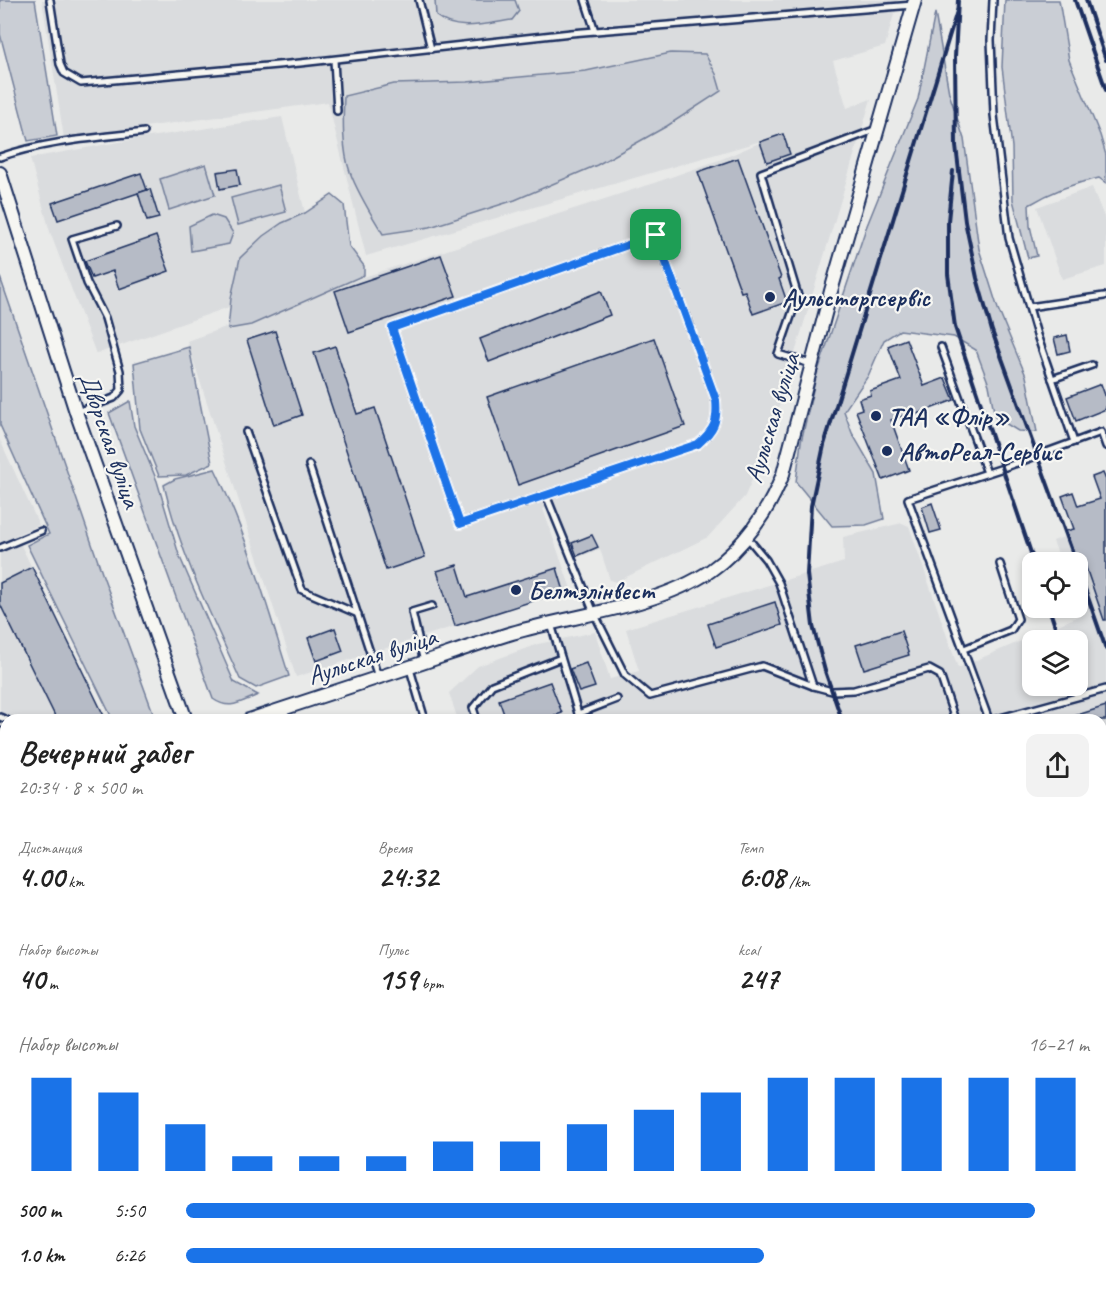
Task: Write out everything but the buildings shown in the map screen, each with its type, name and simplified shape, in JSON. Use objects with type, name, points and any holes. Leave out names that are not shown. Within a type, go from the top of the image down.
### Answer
[{"type":"street","name":"Аульская вуліца","points":[[267,714],[550,622],[640,601],[679,587],[710,571],[737,548],[747,537],[776,491],[915,2]]},
{"type":"street","name":"Дворская вуліца","points":[[0,173],[4,199],[76,412],[184,714]]},
{"type":"lane","points":[[50,0],[60,64],[64,73],[81,82],[334,60],[595,31],[915,2]]},
{"type":"lane","points":[[419,0],[431,49]]},
{"type":"lane","points":[[585,0],[595,31]]},
{"type":"lane","points":[[993,0],[991,40],[994,115],[1009,238],[1029,307],[1074,442]]},
{"type":"lane","points":[[334,60],[337,111]]},
{"type":"lane","points":[[812,364],[778,354],[798,296],[761,173],[878,129]]},
{"type":"lane","points":[[0,157],[43,145],[144,132]]},
{"type":"lane","points":[[76,412],[114,398],[121,390],[120,370],[105,318],[87,283],[72,239],[117,226]]},
{"type":"lane","points":[[656,235],[716,400],[717,417],[709,434],[698,444],[546,495],[460,524],[392,328],[656,235]]},
{"type":"lane","points":[[1029,307],[1104,296]]},
{"type":"lane","points":[[941,347],[987,473]]},
{"type":"lane","points":[[1052,379],[1092,365]]},
{"type":"lane","points":[[246,432],[302,590],[358,614]]},
{"type":"lane","points":[[989,714],[908,499],[1104,432],[1106,447]]},
{"type":"lane","points":[[309,465],[378,677]]},
{"type":"lane","points":[[546,495],[594,613],[626,675],[650,696],[762,666],[832,691],[855,690],[929,669],[940,675],[953,714]]},
{"type":"lane","points":[[0,548],[40,531]]},
{"type":"lane","points":[[747,537],[766,560],[779,583],[813,686]]},
{"type":"lane","points":[[964,649],[1011,630],[1018,619],[1000,564]]},
{"type":"lane","points":[[424,662],[412,612],[432,606]]},
{"type":"lane","points":[[550,622],[578,714]]},
{"type":"lane","points":[[475,714],[473,708],[492,685],[561,658]]},
{"type":"lane","points":[[410,667],[423,714]]},
{"type":"lane","points":[[1013,714],[1106,689]]},
{"type":"lane","points":[[585,714],[617,699]]},
{"type":"shaded area","points":[[0,0],[35,0],[57,136],[28,141],[0,34]]},
{"type":"shaded area","points":[[42,0],[898,0],[885,46],[833,61],[847,108],[871,99],[769,440],[745,496],[708,537],[616,582],[610,580],[600,549],[576,558],[554,505],[543,509],[571,589],[296,677],[187,341],[370,275],[657,182],[722,159],[768,139],[366,256],[328,102],[64,138]]},
{"type":"shaded area","points":[[435,0],[515,0],[519,11],[512,20],[463,26],[444,21],[436,16]]},
{"type":"shaded area","points":[[1005,0],[1059,0],[1069,60],[1106,155],[1106,183],[1099,178],[1081,182],[1029,205],[1030,226],[1037,256],[1028,258],[1013,200],[1012,147],[1002,67]]},
{"type":"shaded area","points":[[935,13],[949,93],[964,139],[979,249],[998,309],[1026,376],[1037,432],[1018,431],[995,417],[989,385],[976,350],[954,337],[900,330],[884,340],[868,376],[844,411],[852,433],[876,474],[884,519],[866,525],[832,526],[796,482],[801,442],[816,377],[866,228],[918,99]]},
{"type":"shaded area","points":[[671,53],[705,54],[716,74],[721,91],[667,126],[597,165],[515,200],[430,227],[383,234],[350,172],[344,144],[344,96],[394,84],[467,82],[586,71]]},
{"type":"shaded area","points":[[282,117],[320,275],[96,354],[50,232],[30,158]]},
{"type":"shaded area","points":[[206,164],[215,195],[169,210],[160,179]]},
{"type":"shaded area","points":[[279,185],[286,212],[238,225],[231,198]]},
{"type":"shaded area","points":[[1092,187],[1106,222],[1106,266],[1062,279],[1037,207]]},
{"type":"shaded area","points":[[332,195],[344,205],[349,246],[364,266],[364,275],[251,325],[228,329],[231,298],[240,258],[263,236]]},
{"type":"shaded area","points":[[212,215],[224,219],[233,233],[229,244],[191,251],[189,226]]},
{"type":"shaded area","points":[[0,277],[103,576],[154,714],[110,714],[27,545],[49,534],[0,425]]},
{"type":"shaded area","points":[[189,347],[212,463],[186,475],[159,476],[140,429],[134,363]]},
{"type":"shaded area","points":[[130,401],[134,426],[157,481],[179,555],[234,682],[258,695],[240,703],[230,705],[213,699],[109,413]]},
{"type":"shaded area","points":[[0,440],[39,525],[16,535],[103,714],[0,714]]},
{"type":"shaded area","points":[[215,469],[247,545],[289,676],[256,688],[240,679],[218,631],[187,559],[164,485],[175,479]]},
{"type":"shaded area","points":[[1106,516],[1106,714],[456,714],[449,693],[478,666],[538,644],[595,632],[610,679],[639,671],[626,629],[844,562],[843,537],[902,523],[909,526],[958,668],[1022,640],[1022,696],[1088,696],[1088,630],[1046,630],[1074,618],[1088,618],[1088,552],[1057,552],[1053,541],[1066,536],[1066,530]]},
{"type":"railway","points":[[958,0],[955,57],[956,146],[965,221],[977,278],[992,331],[1072,552]]},
{"type":"railway","points":[[1075,0],[1106,90]]},
{"type":"railway","points":[[1086,0],[1106,60]]},
{"type":"railway","points":[[840,714],[813,626],[807,574],[811,506],[824,445],[957,11]]},
{"type":"railway","points":[[953,171],[948,221],[948,274],[955,327],[1031,552]]},
{"type":"railway","points":[[1088,597],[1106,649]]},
{"type":"railway","points":[[1052,618],[1055,626]]},
{"type":"place","name":"Аульсторгсервіс","points":[[770,297]]},
{"type":"place","name":"ТАА «Флір»","points":[[876,416]]},
{"type":"place","name":"АвтоРеал-Сервис","points":[[887,451]]},
{"type":"place","name":"Белтэлінвест","points":[[516,590]]},
{"type":"route","points":[[656,235],[716,400],[717,417],[709,434],[698,444],[460,524],[392,328],[656,235]]}]
